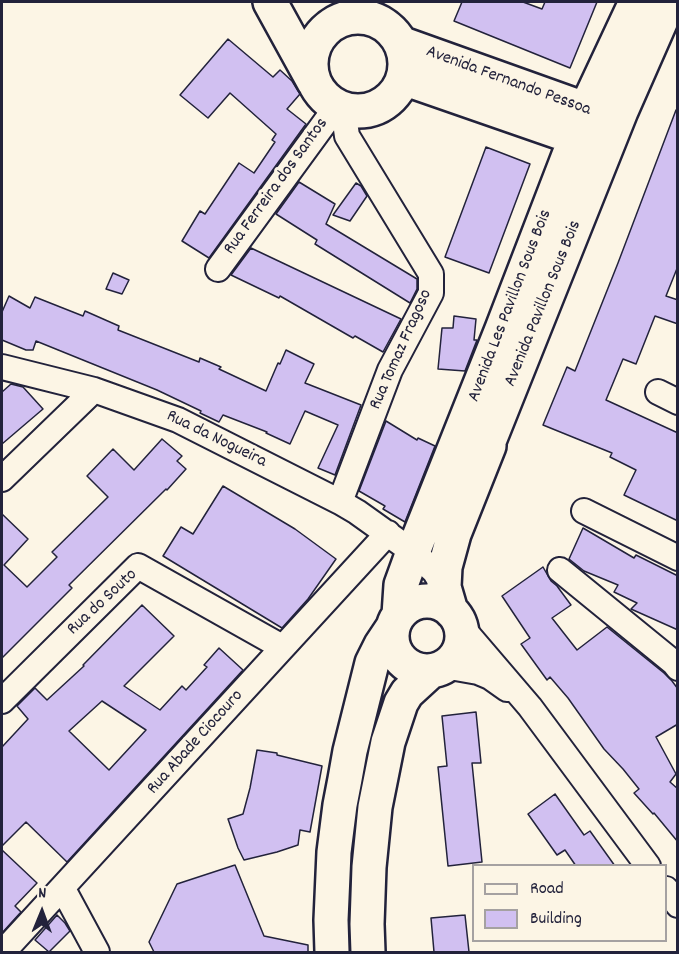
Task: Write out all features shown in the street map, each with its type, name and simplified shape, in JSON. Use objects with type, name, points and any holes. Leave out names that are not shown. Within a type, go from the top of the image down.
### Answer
[{"type":"street","points":[[270,2],[332,99]]},
{"type":"street","name":"Avenida Les Pavillon Sous Bois","points":[[396,621],[401,585],[400,542],[498,340],[589,133],[636,2]]},
{"type":"street","name":"Avenida Fernando Pessoa","points":[[403,78],[589,133],[617,121],[669,2]]},
{"type":"street","points":[[363,11],[393,33],[404,54],[405,66],[403,78],[396,91],[386,102],[358,111],[332,99],[311,69],[312,54],[318,39],[329,27],[343,20],[358,17],[363,11]]},
{"type":"street","name":"Avenida Fernando Pessoa","points":[[400,43],[589,133]]},
{"type":"street","name":"Rua Ferreira dos Santos","points":[[218,269],[332,99]]},
{"type":"street","name":"Rua Tomaz Fragoso","points":[[332,99],[347,136],[431,274],[431,293],[390,370],[340,502]]},
{"type":"street","name":"Avenida Pavillon Sous Bois","points":[[451,607],[445,567],[454,534],[489,446],[589,133]]},
{"type":"street","name":"Rua da Nogueira","points":[[2,367],[94,390],[178,420],[340,502],[400,542],[434,571],[451,607],[530,707]]},
{"type":"street","points":[[2,479],[94,390]]},
{"type":"street","points":[[584,511],[678,558]]},
{"type":"street","name":"Rua Abade Ciocouro","points":[[3,952],[282,647],[400,542]]},
{"type":"street","name":"Rua do Souto","points":[[2,701],[138,566],[282,647]]},
{"type":"street","points":[[560,570],[676,663]]},
{"type":"street","points":[[332,952],[334,852],[341,796],[372,663],[396,621],[408,607],[418,602],[441,604],[451,607],[462,633],[461,643],[452,660],[438,668],[407,693],[401,703],[388,742],[375,807],[369,867],[368,952]]},
{"type":"street","points":[[396,621],[392,639],[394,650],[409,666],[420,670],[463,669],[490,677],[530,707],[647,864]]},
{"type":"street","points":[[63,889],[98,952]]},
{"type":"street","points":[[667,890],[678,905]]},
{"type":"building","points":[[462,2],[523,2],[542,9],[545,2],[597,2],[570,68],[454,21]]},
{"type":"building","points":[[228,39],[273,77],[280,70],[292,81],[300,94],[287,109],[306,124],[209,258],[182,241],[200,211],[205,214],[239,163],[254,173],[275,142],[272,140],[276,134],[230,93],[208,118],[180,95]]},
{"type":"building","points":[[676,110],[678,111],[678,266],[666,296],[678,300],[678,324],[655,316],[636,364],[623,359],[606,400],[678,433],[678,521],[624,495],[636,470],[610,457],[612,453],[543,425],[567,367],[575,371]]},
{"type":"building","points":[[486,147],[530,164],[489,273],[445,257]]},
{"type":"building","points":[[299,182],[335,204],[326,224],[417,279],[417,289],[410,303],[315,244],[317,240],[276,214]]},
{"type":"building","points":[[356,183],[361,186],[367,196],[350,221],[333,215]]},
{"type":"building","points":[[251,248],[401,319],[383,352],[355,336],[353,338],[280,296],[279,298],[231,275]]},
{"type":"building","points":[[113,273],[129,280],[122,294],[106,289]]},
{"type":"building","points":[[9,296],[30,308],[35,297],[83,316],[85,311],[119,326],[118,330],[199,362],[200,358],[266,391],[286,350],[314,364],[305,383],[361,405],[335,475],[318,468],[338,425],[305,411],[290,444],[267,432],[223,415],[219,422],[157,390],[36,341],[33,350],[26,350],[2,340],[2,312]]},
{"type":"building","points":[[454,316],[476,319],[474,340],[477,340],[465,371],[438,369],[442,328],[453,328]]},
{"type":"building","points":[[11,384],[23,387],[43,409],[2,444],[2,392]]},
{"type":"building","points":[[386,421],[417,440],[418,438],[435,446],[405,522],[383,509],[385,506],[359,491]]},
{"type":"building","points":[[162,439],[182,456],[177,461],[186,469],[69,585],[72,588],[2,658],[2,514],[28,539],[4,565],[27,587],[57,557],[52,552],[108,497],[87,476],[113,449],[134,470]]},
{"type":"building","points":[[223,486],[295,529],[336,559],[308,599],[282,628],[163,556],[181,527],[193,534]]},
{"type":"building","points":[[583,528],[634,558],[636,555],[678,576],[678,630],[631,609],[637,603],[614,592],[618,585],[584,571],[569,559]]},
{"type":"building","points":[[543,567],[551,581],[571,605],[552,618],[577,650],[607,627],[664,673],[678,689],[678,724],[656,737],[676,774],[670,782],[678,789],[678,842],[634,793],[639,789],[604,749],[568,698],[550,677],[547,680],[521,644],[530,638],[502,596]]},
{"type":"building","points":[[142,605],[174,636],[124,686],[160,710],[182,686],[186,690],[207,667],[204,665],[219,648],[243,670],[67,862],[26,822],[2,846],[2,747],[28,719],[17,706],[35,688],[47,700]],"holes":[[[102,701],[146,730],[109,770],[69,731]]]},
{"type":"building","points":[[476,712],[481,763],[472,763],[482,862],[448,866],[438,767],[447,766],[442,716]]},
{"type":"building","points":[[257,750],[277,753],[277,755],[322,766],[310,832],[300,830],[298,845],[244,860],[228,819],[243,814]]},
{"type":"building","points":[[555,794],[584,835],[590,831],[614,864],[575,864],[565,850],[557,855],[528,814]]},
{"type":"building","points":[[2,850],[37,883],[15,906],[21,912],[2,933]]},
{"type":"building","points":[[235,865],[264,936],[308,945],[308,952],[154,952],[149,942],[177,884]]},
{"type":"building","points":[[57,915],[70,931],[49,952],[35,940]]},
{"type":"building","points":[[465,915],[469,952],[434,952],[431,918]]}]
